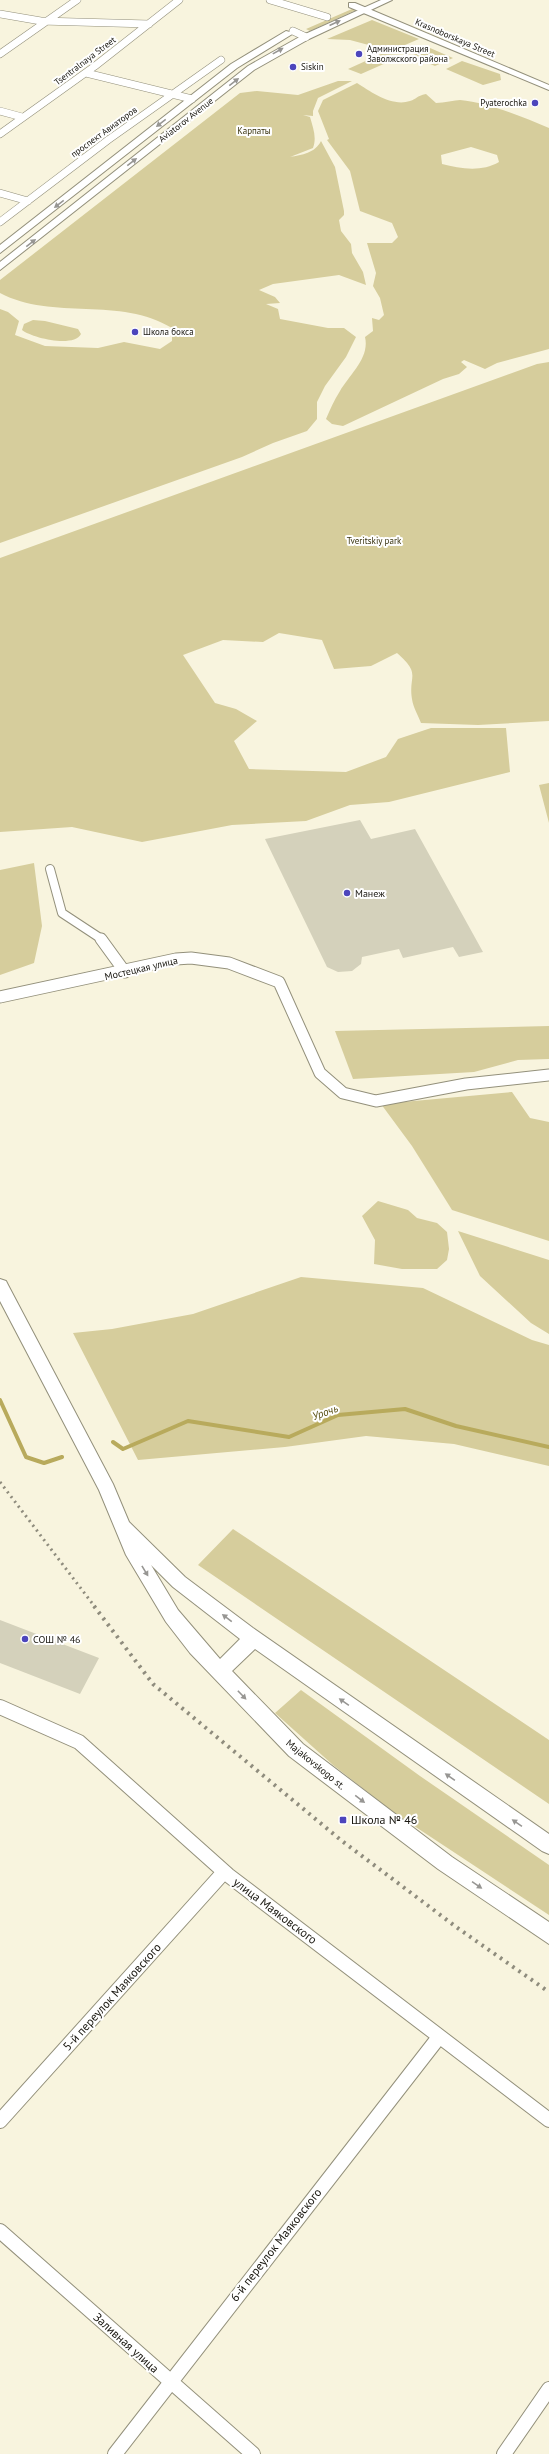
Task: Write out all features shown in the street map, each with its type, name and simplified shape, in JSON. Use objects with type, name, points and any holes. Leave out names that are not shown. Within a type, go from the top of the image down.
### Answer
[{"type":"main road","name":"Aviatorov Avenue","points":[[0,250],[192,99],[264,46],[293,31],[364,0]]},
{"type":"main road","name":"Aviatorov Avenue","points":[[0,267],[251,68],[306,37],[388,0]]},
{"type":"main road","name":"Majakovskogo st.","points":[[0,1285],[107,1489],[132,1550],[172,1616],[219,1672],[296,1750],[445,1863],[549,1934]]},
{"type":"main road","points":[[122,1524],[179,1582],[254,1638],[549,1845]]},
{"type":"main road","points":[[219,1672],[254,1638]]},
{"type":"street","points":[[0,54],[77,0]]},
{"type":"street","name":"Tsentralnaya Street","points":[[0,134],[86,73],[179,0]]},
{"type":"street","points":[[270,0],[327,17]]},
{"type":"street","name":"Krasnoborskaya Street","points":[[352,5],[549,88]]},
{"type":"street","points":[[0,14],[47,21],[149,24]]},
{"type":"street","points":[[293,31],[306,37]]},
{"type":"street","name":"проспект Авиаторов","points":[[0,222],[172,94],[221,60]]},
{"type":"street","points":[[86,73],[192,99]]},
{"type":"street","points":[[0,111],[22,117]]},
{"type":"street","points":[[0,193],[28,201]]},
{"type":"street","points":[[50,869],[62,913],[105,941],[125,972]]},
{"type":"street","name":"Мостецкая улица","points":[[0,997],[125,972],[176,959],[198,957],[218,959],[248,968],[279,982],[320,1073],[343,1093],[376,1101],[466,1084],[549,1075]]},
{"type":"street","name":"улица Маяковского","points":[[0,1707],[79,1742],[224,1872],[549,2120]]},
{"type":"street","name":"5-й переулок Маяковского","points":[[0,2121],[224,1872]]},
{"type":"street","name":"6-й переулок Маяковского","points":[[115,2454],[169,2382],[439,2037]]},
{"type":"street","name":"Заливная улица","points":[[0,2231],[169,2382],[253,2454]]},
{"type":"street","points":[[504,2454],[549,2389]]},
{"type":"green space","points":[[352,9],[356,10],[310,31],[306,29]]},
{"type":"green space","points":[[372,20],[419,39],[391,51],[350,40],[327,39]]},
{"type":"green space","points":[[430,48],[453,58],[435,66],[411,56]]},
{"type":"green space","points":[[381,54],[404,55],[361,74],[348,69]]},
{"type":"green space","points":[[462,61],[500,74],[501,80],[483,85],[446,69]]},
{"type":"green space","name":"Карпаты","points":[[338,81],[352,81],[318,98],[313,111],[313,116],[303,115],[310,117],[315,136],[313,148],[290,157],[312,151],[321,141],[335,167],[344,211],[344,215],[339,220],[341,231],[351,244],[352,253],[363,272],[366,285],[339,275],[273,284],[259,290],[275,297],[280,303],[266,304],[278,309],[280,319],[328,328],[344,328],[356,337],[346,357],[325,386],[317,402],[317,419],[307,431],[273,443],[242,457],[0,543],[0,309],[8,312],[19,321],[15,335],[45,346],[98,348],[124,342],[160,349],[172,341],[172,328],[152,318],[131,313],[109,310],[42,306],[20,301],[0,293],[0,280],[240,93],[257,91],[298,95]]},
{"type":"green space","points":[[357,83],[382,98],[396,102],[410,101],[426,94],[436,103],[460,100],[482,104],[506,111],[549,128],[549,349],[497,363],[485,369],[464,360],[461,362],[467,367],[459,374],[443,379],[343,426],[332,424],[326,419],[338,394],[362,359],[366,345],[365,337],[373,331],[372,318],[379,320],[384,315],[380,298],[373,286],[376,273],[367,243],[392,243],[398,237],[392,223],[360,211],[350,171],[327,140],[329,139],[318,111],[323,100]],"holes":[[[471,147],[497,155],[499,162],[486,167],[471,169],[442,164],[441,155]]]},
{"type":"green space","points":[[33,320],[45,321],[78,329],[81,334],[77,338],[62,341],[34,336],[22,330],[24,324]]},
{"type":"green space","name":"Tveritskiy park","points":[[549,362],[549,721],[478,725],[421,723],[414,708],[412,699],[412,671],[405,660],[397,653],[371,666],[334,669],[322,640],[279,633],[263,642],[223,640],[183,655],[215,703],[236,709],[257,721],[234,741],[249,769],[346,772],[386,757],[398,739],[431,728],[506,728],[510,772],[389,802],[350,805],[306,821],[232,825],[142,842],[72,827],[0,832],[0,558],[537,364]]},
{"type":"green space","points":[[549,783],[549,823],[539,785]]},
{"type":"green space","points":[[34,863],[42,926],[34,963],[0,975],[0,870]]},
{"type":"green space","points":[[549,1026],[549,1059],[518,1060],[474,1072],[353,1079],[335,1031]]},
{"type":"green space","points":[[512,1092],[530,1118],[549,1122],[549,1241],[452,1210],[412,1146],[381,1104]]},
{"type":"green space","points":[[378,1201],[408,1210],[417,1218],[437,1223],[447,1232],[449,1249],[447,1260],[437,1269],[402,1269],[374,1264],[375,1240],[362,1216]]},
{"type":"green space","points":[[458,1231],[549,1260],[549,1334],[531,1323],[480,1276]]},
{"type":"green space","points":[[301,1277],[423,1288],[532,1340],[549,1345],[549,1466],[454,1444],[366,1436],[285,1447],[138,1460],[73,1333],[112,1329],[193,1314]]},
{"type":"green space","points":[[233,1529],[549,1740],[549,1804],[198,1565]]},
{"type":"green space","points":[[301,1690],[420,1776],[549,1865],[549,1915],[393,1812],[333,1765],[275,1713]]},
{"type":"building","name":"Манеж","points":[[360,820],[371,839],[415,829],[483,952],[459,957],[453,947],[403,958],[399,949],[362,957],[361,964],[352,971],[338,972],[327,967],[265,839]]},
{"type":"building","name":"СОШ № 46","points":[[0,1620],[99,1658],[80,1694],[0,1663]]},
{"type":"waterway","name":"Урочь","points":[[0,1400],[26,1457],[44,1463],[62,1457]]},
{"type":"waterway","name":"Урочь","points":[[113,1442],[123,1449],[188,1421],[289,1437],[338,1415],[405,1409],[456,1426],[549,1447]]},
{"type":"railway","points":[[0,1482],[95,1607]]},
{"type":"railway","points":[[94,1606],[153,1684],[342,1841],[459,1929],[549,1992]]},
{"type":"place","name":"Администрация Заволжского района","points":[[359,54]]},
{"type":"place","name":"Siskin","points":[[293,67]]},
{"type":"place","name":"Pyaterochka","points":[[535,103]]},
{"type":"place","name":"Школа бокса","points":[[135,332]]},
{"type":"place","name":"Манеж","points":[[347,893]]},
{"type":"place","name":"СОШ № 46","points":[[25,1639]]},
{"type":"place","name":"Школа № 46","points":[[343,1820]]}]
